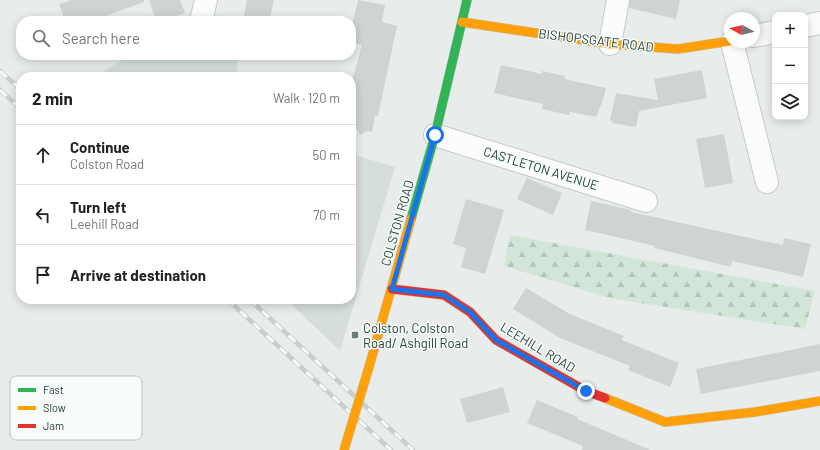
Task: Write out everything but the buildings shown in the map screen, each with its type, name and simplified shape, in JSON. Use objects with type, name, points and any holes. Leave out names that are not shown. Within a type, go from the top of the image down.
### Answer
[{"type":"street","points":[[202,16],[206,0]]},
{"type":"street","name":"COLSTON ROAD","points":[[344,450],[392,289],[435,135],[467,0]]},
{"type":"street","points":[[610,44],[618,0]]},
{"type":"street","name":"BISHOPSGATE ROAD","points":[[462,22],[610,44],[678,49],[724,43]]},
{"type":"street","points":[[808,25],[820,23]]},
{"type":"street","points":[[760,35],[772,33]]},
{"type":"street","points":[[733,48],[767,182]]},
{"type":"street","name":"CASTLETON AVENUE","points":[[435,135],[646,201]]},
{"type":"street","name":"LEEHILL ROAD","points":[[392,289],[444,295],[470,312],[496,340],[586,391],[664,422],[755,412],[820,401]]},
{"type":"shaded area","points":[[123,60],[237,60],[238,72],[102,72]]},
{"type":"shaded area","points":[[356,155],[395,167],[356,297]]},
{"type":"shaded area","points":[[291,304],[354,304],[340,351]]},
{"type":"green space","points":[[510,235],[815,291],[805,329],[609,298],[504,266]]},
{"type":"railway","points":[[0,71],[16,85]]},
{"type":"railway","points":[[0,90],[16,104]]},
{"type":"railway","points":[[232,304],[391,450]]},
{"type":"railway","points":[[254,304],[413,450]]},
{"type":"traffic: fast","points":[[411,219],[435,135],[467,0]]},
{"type":"traffic: slow","points":[[462,22],[610,44],[678,49],[724,42]]},
{"type":"traffic: slow","points":[[369,367],[411,219]]},
{"type":"traffic: slow","points":[[344,450],[369,367]]},
{"type":"traffic: slow","points":[[605,398],[665,422],[755,412],[820,401]]},
{"type":"traffic: jam","points":[[392,289],[444,295],[470,312],[496,340],[586,391],[605,398]]},
{"type":"place","name":"Colston, Colston Road/ Ashgill Road","points":[[355,335]]},
{"type":"route","points":[[435,135],[392,289],[444,295],[470,312],[496,340],[586,391]]}]
